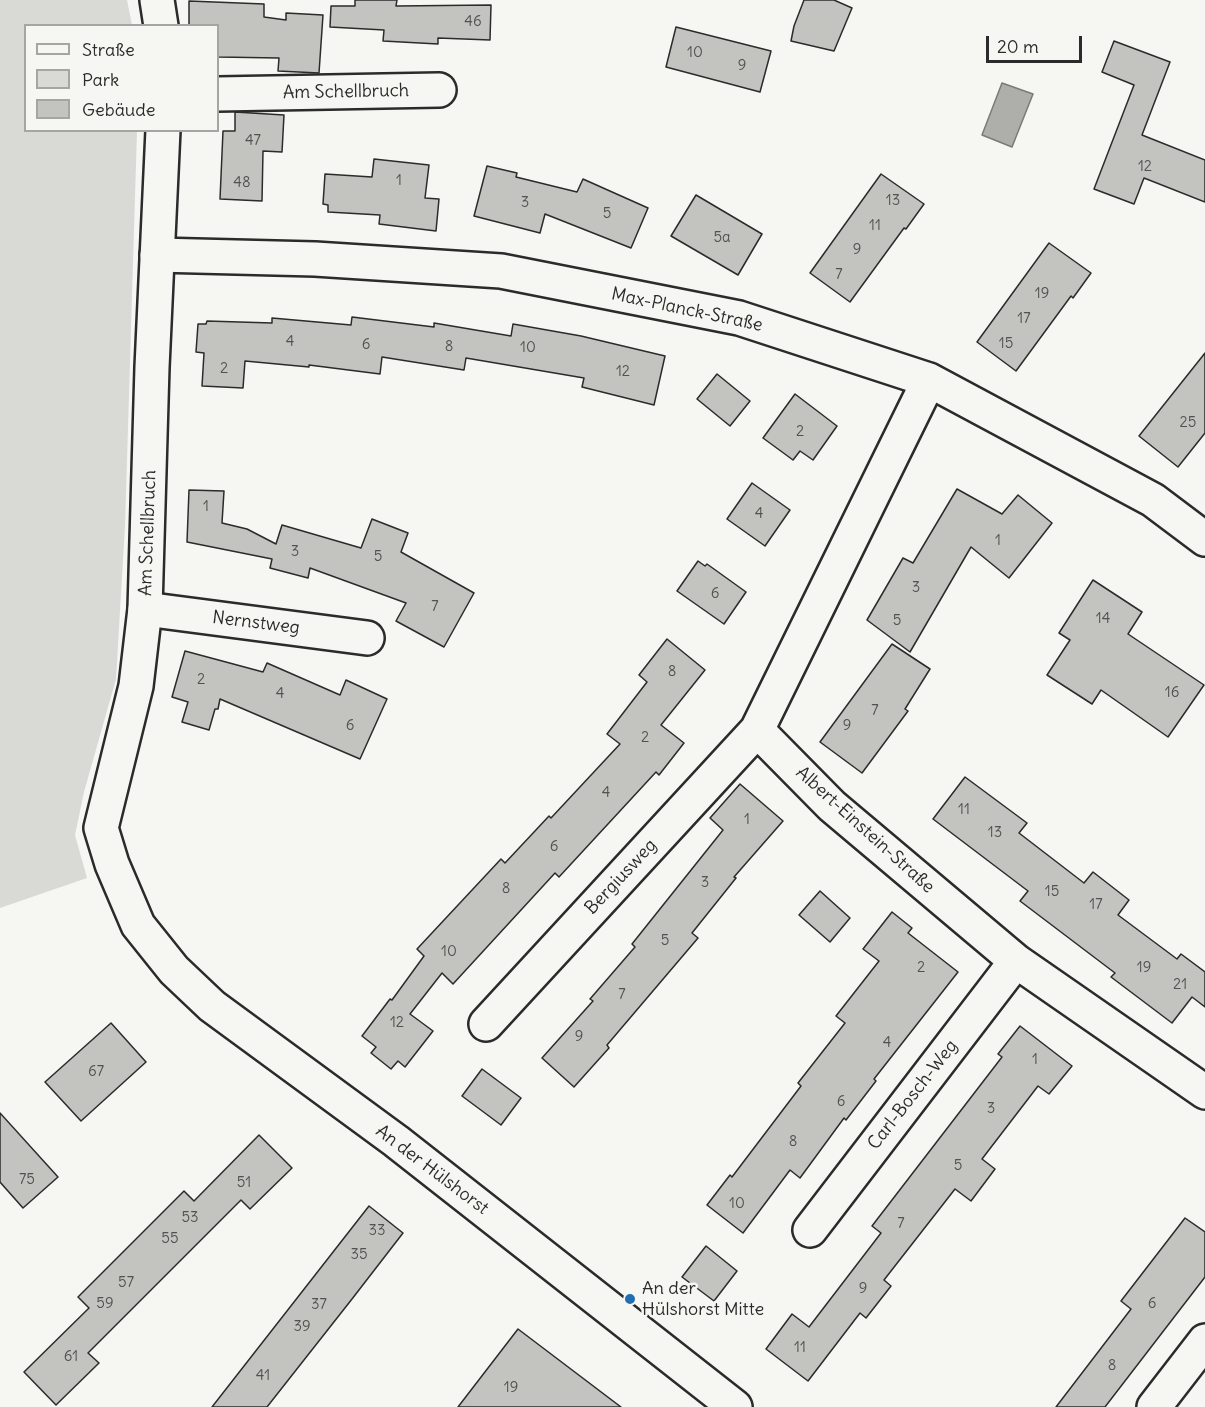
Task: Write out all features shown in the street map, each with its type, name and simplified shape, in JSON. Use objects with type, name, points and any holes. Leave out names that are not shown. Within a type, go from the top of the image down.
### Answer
[{"type":"street","points":[[157,0],[161,24]]},
{"type":"street","name":"Am Schellbruch","points":[[219,94],[439,90]]},
{"type":"street","name":"Am Schellbruch","points":[[138,925],[112,864],[101,828],[136,686],[146,609],[156,255],[163,132]]},
{"type":"street","name":"Max-Planck-Straße","points":[[156,255],[315,260],[501,271],[739,318],[930,380],[1153,500],[1205,539]]},
{"type":"street","points":[[757,730],[930,380]]},
{"type":"street","name":"Nernstweg","points":[[146,609],[367,638]]},
{"type":"street","name":"Albert-Einstein-Straße","points":[[757,730],[832,806],[1016,961],[1205,1092]]},
{"type":"street","name":"Bergiusweg","points":[[486,1024],[757,730]]},
{"type":"street","name":"An der Hülshorst","points":[[138,925],[174,970],[212,1006],[396,1141],[735,1407]]},
{"type":"street","name":"Carl-Bosch-Weg","points":[[810,1230],[1016,961]]},
{"type":"street","points":[[1154,1407],[1205,1341]]},
{"type":"green space","points":[[0,0],[127,0],[132,24],[24,24],[24,132],[137,132],[125,526],[116,679],[84,792],[75,835],[87,878],[0,908]]},
{"type":"shaded area","points":[[1002,83],[1033,94],[1012,147],[982,135]]},
{"type":"building","points":[[355,0],[397,0],[396,6],[491,5],[490,40],[438,38],[438,44],[383,41],[384,30],[330,27],[331,6],[355,6]]},
{"type":"building","points":[[804,0],[834,0],[852,8],[834,51],[791,41]]},
{"type":"building","points":[[189,1],[264,4],[264,17],[286,20],[286,13],[323,15],[319,73],[278,71],[279,58],[219,57],[219,24],[189,24]]},
{"type":"building","points":[[676,27],[771,51],[760,92],[666,67]]},
{"type":"building","points":[[1114,41],[1170,62],[1142,135],[1205,160],[1205,202],[1144,178],[1134,204],[1094,189],[1134,85],[1102,72]]},
{"type":"building","points":[[235,112],[284,115],[282,152],[263,151],[262,201],[220,199],[223,131],[235,131]]},
{"type":"building","points":[[374,159],[429,165],[425,198],[439,199],[436,231],[379,224],[380,215],[328,212],[328,205],[323,204],[325,174],[372,177]]},
{"type":"building","points":[[487,166],[517,173],[516,177],[577,192],[583,179],[648,208],[631,248],[545,214],[540,233],[474,216]]},
{"type":"building","points":[[881,174],[924,204],[850,302],[810,273]]},
{"type":"building","points":[[696,195],[762,234],[738,275],[671,236]]},
{"type":"building","points":[[1049,243],[1091,273],[1073,298],[1071,296],[1016,371],[977,342]]},
{"type":"building","points":[[352,317],[434,327],[434,323],[511,336],[513,324],[581,336],[665,356],[654,405],[582,387],[584,378],[466,358],[464,370],[382,357],[380,374],[309,365],[309,367],[245,361],[243,388],[202,386],[204,353],[196,352],[198,324],[206,324],[207,321],[272,323],[272,318],[351,325]]},
{"type":"building","points":[[1205,353],[1205,433],[1178,467],[1139,436]]},
{"type":"building","points":[[717,374],[750,401],[730,426],[697,399]]},
{"type":"building","points":[[795,394],[837,426],[813,460],[800,451],[793,460],[763,438]]},
{"type":"building","points":[[752,483],[790,510],[765,546],[727,519]]},
{"type":"building","points":[[957,489],[1002,514],[1018,495],[1052,523],[1009,578],[971,547],[910,652],[867,620],[903,558],[913,563]]},
{"type":"building","points":[[189,490],[224,491],[222,523],[247,529],[276,544],[282,525],[361,548],[372,519],[408,533],[401,552],[474,593],[444,647],[396,621],[406,603],[310,568],[308,578],[270,568],[272,559],[187,542]]},
{"type":"building","points":[[698,561],[705,566],[707,564],[746,592],[724,624],[677,591]]},
{"type":"building","points":[[1093,580],[1142,612],[1128,634],[1204,685],[1168,737],[1101,690],[1092,704],[1047,675],[1070,640],[1059,633]]},
{"type":"building","points":[[667,639],[705,670],[661,725],[684,743],[659,775],[656,772],[559,877],[555,873],[453,984],[442,973],[410,1014],[433,1031],[405,1067],[398,1061],[391,1069],[371,1053],[376,1047],[362,1036],[424,956],[417,949],[501,859],[505,863],[549,816],[551,818],[620,744],[607,734],[647,682],[639,675]]},
{"type":"building","points":[[892,644],[930,669],[905,709],[908,711],[862,773],[820,742]]},
{"type":"building","points":[[185,651],[263,672],[267,663],[340,695],[346,680],[387,699],[360,759],[220,699],[209,730],[182,722],[188,702],[172,697]]},
{"type":"building","points":[[965,777],[1027,823],[1019,833],[1084,883],[1093,872],[1129,900],[1118,915],[1177,959],[1181,954],[1205,972],[1205,1007],[1192,997],[1172,1023],[1111,977],[1115,973],[1020,901],[1028,891],[933,819]]},
{"type":"building","points":[[740,784],[783,821],[734,877],[736,878],[692,933],[698,938],[607,1045],[609,1048],[574,1087],[542,1058],[593,1001],[590,999],[635,947],[632,944],[723,830],[710,818]]},
{"type":"building","points":[[820,891],[850,918],[830,942],[799,915]]},
{"type":"building","points":[[892,912],[912,928],[908,933],[958,972],[800,1178],[790,1170],[743,1233],[707,1205],[730,1175],[732,1177],[801,1086],[798,1083],[845,1023],[836,1016],[879,961],[863,949]]},
{"type":"building","points":[[111,1023],[146,1062],[81,1121],[45,1082]]},
{"type":"building","points":[[1020,1026],[1072,1066],[1049,1094],[1038,1086],[982,1159],[995,1169],[971,1201],[955,1189],[884,1280],[891,1286],[866,1318],[860,1313],[808,1381],[766,1349],[792,1314],[809,1327],[881,1233],[872,1226],[1002,1057],[998,1054]]},
{"type":"building","points":[[482,1069],[521,1098],[501,1125],[462,1096]]},
{"type":"building","points":[[0,1113],[58,1177],[23,1208],[0,1182]]},
{"type":"building","points":[[259,1135],[292,1168],[250,1209],[241,1200],[88,1353],[99,1363],[56,1405],[24,1372],[89,1308],[78,1297],[184,1191],[194,1201]]},
{"type":"building","points":[[369,1206],[403,1233],[352,1299],[267,1407],[212,1407]]},
{"type":"building","points":[[1185,1218],[1205,1232],[1205,1277],[1105,1407],[1056,1407],[1131,1309],[1121,1301]]},
{"type":"building","points":[[706,1246],[737,1271],[714,1301],[682,1277]]},
{"type":"building","points":[[518,1329],[621,1407],[458,1407]]},
{"type":"place","name":"An der Hülshorst Mitte","points":[[630,1299]]}]
